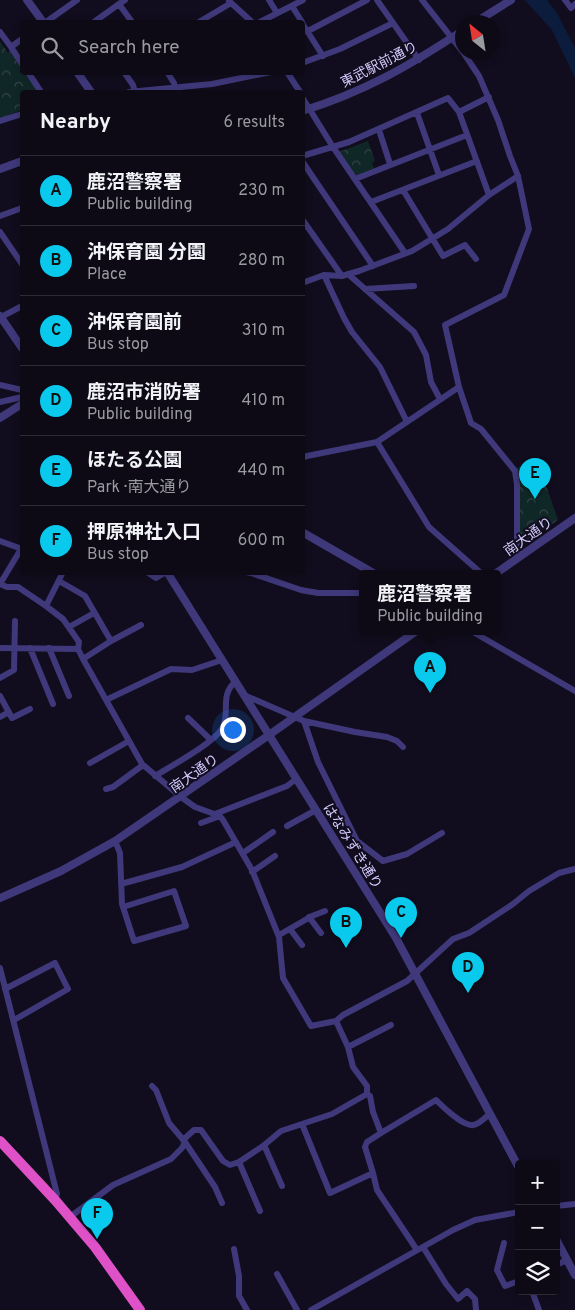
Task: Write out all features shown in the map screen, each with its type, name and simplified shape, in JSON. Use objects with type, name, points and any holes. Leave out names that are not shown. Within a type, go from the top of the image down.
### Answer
[{"type":"highway","points":[[0,1141],[70,1216],[108,1263],[140,1310]]},
{"type":"street","points":[[27,0],[42,20]]},
{"type":"street","points":[[47,20],[77,0]]},
{"type":"street","points":[[269,0],[278,13]]},
{"type":"street","points":[[264,20],[303,0]]},
{"type":"street","points":[[308,32],[367,0]]},
{"type":"street","points":[[377,0],[419,60]]},
{"type":"street","points":[[422,0],[455,33]]},
{"type":"street","points":[[487,15],[511,0]]},
{"type":"street","points":[[565,0],[571,8],[575,4]]},
{"type":"street","points":[[202,20],[230,1],[250,20]]},
{"type":"street","points":[[97,20],[122,2],[131,20]]},
{"type":"street","points":[[292,6],[300,20]]},
{"type":"street","points":[[305,62],[356,42],[393,23]]},
{"type":"street","points":[[305,28],[323,56]]},
{"type":"street","points":[[0,32],[20,61]]},
{"type":"street","name":"東武駅前通り","points":[[306,110],[375,83],[419,60],[455,36]]},
{"type":"street","points":[[11,47],[20,40]]},
{"type":"street","points":[[468,60],[479,76],[489,97],[518,176],[528,229],[504,295],[445,325],[459,388],[471,423],[481,429],[515,471],[518,484],[518,558]]},
{"type":"street","points":[[30,75],[40,90]]},
{"type":"street","points":[[79,75],[90,90]]},
{"type":"street","points":[[126,75],[133,85],[132,90]]},
{"type":"street","points":[[169,75],[175,88]]},
{"type":"street","points":[[154,90],[212,84],[256,75]]},
{"type":"street","points":[[289,75],[299,90]]},
{"type":"street","points":[[459,112],[489,97]]},
{"type":"street","points":[[305,155],[334,148],[379,130],[448,98],[459,112],[489,195]]},
{"type":"street","points":[[306,110],[405,253]]},
{"type":"street","points":[[417,113],[439,175]]},
{"type":"street","points":[[0,121],[20,115]]},
{"type":"street","points":[[379,130],[390,164]]},
{"type":"street","points":[[354,178],[467,134]]},
{"type":"street","points":[[371,202],[477,161]]},
{"type":"street","points":[[0,169],[20,162]]},
{"type":"street","points":[[305,166],[373,266]]},
{"type":"street","points":[[305,281],[324,275],[345,275],[405,253],[448,229],[489,195],[518,176]]},
{"type":"street","points":[[403,190],[443,256],[465,245],[476,259]]},
{"type":"street","points":[[0,216],[20,209]]},
{"type":"street","points":[[305,223],[345,275],[414,332],[426,355],[431,382],[440,399]]},
{"type":"street","points":[[0,232],[20,256]]},
{"type":"street","points":[[324,275],[352,332],[380,366],[407,422]]},
{"type":"street","points":[[365,290],[414,286]]},
{"type":"street","points":[[20,307],[1,317],[20,345]]},
{"type":"street","points":[[0,385],[20,390]]},
{"type":"street","points":[[305,457],[377,442],[459,388]]},
{"type":"street","points":[[0,402],[20,397]]},
{"type":"street","points":[[0,418],[20,405]]},
{"type":"street","points":[[377,442],[429,527],[477,570]]},
{"type":"street","name":"南大通り","points":[[501,570],[575,518]]},
{"type":"street","points":[[305,534],[368,570]]},
{"type":"street","points":[[0,541],[20,548]]},
{"type":"street","points":[[20,552],[0,584],[7,587],[18,587],[63,619],[79,642],[78,649],[83,659],[143,765],[195,807],[217,815],[224,820],[243,852],[279,935],[283,978],[311,1026],[336,1022],[343,1016],[407,981],[453,939],[468,933],[513,904],[529,890],[559,873],[575,869]]},
{"type":"street","points":[[46,606],[62,575]]},
{"type":"street","name":"はなみずき通り","points":[[168,575],[396,938],[515,1161]]},
{"type":"street","points":[[257,575],[301,590],[318,593],[359,593]]},
{"type":"street","points":[[59,581],[85,596],[111,641]]},
{"type":"street","points":[[69,627],[94,613]]},
{"type":"street","points":[[0,678],[14,670],[15,620]]},
{"type":"street","points":[[83,659],[141,625]]},
{"type":"street","name":"南大通り","points":[[0,898],[61,871],[115,841],[181,797],[411,635]]},
{"type":"street","points":[[478,635],[575,691]]},
{"type":"street","points":[[0,648],[78,649]]},
{"type":"street","points":[[30,648],[53,704]]},
{"type":"street","points":[[49,648],[69,696]]},
{"type":"street","points":[[106,700],[171,669],[192,670],[222,660]]},
{"type":"street","points":[[155,776],[211,740],[222,729],[225,720],[225,702],[229,688],[236,682]]},
{"type":"street","points":[[243,694],[304,720],[386,737],[397,741],[403,747]]},
{"type":"street","points":[[0,696],[12,718],[30,709]]},
{"type":"street","points":[[0,717],[9,712]]},
{"type":"street","points":[[188,718],[211,740]]},
{"type":"street","points":[[304,720],[318,762],[357,841],[383,861],[407,854],[442,832]]},
{"type":"street","points":[[90,763],[129,741]]},
{"type":"street","points":[[106,789],[113,787],[143,765]]},
{"type":"street","points":[[202,824],[217,815],[287,786],[296,779]]},
{"type":"street","points":[[287,826],[316,810]]},
{"type":"street","points":[[243,852],[273,832]]},
{"type":"street","points":[[115,841],[120,853],[123,907],[134,941],[186,926],[174,891],[123,907]]},
{"type":"street","points":[[121,884],[182,867],[236,842]]},
{"type":"street","points":[[252,872],[275,856]]},
{"type":"street","points":[[279,935],[310,917],[325,911]]},
{"type":"street","points":[[310,917],[321,933]]},
{"type":"street","points":[[290,928],[302,945]]},
{"type":"street","points":[[5,989],[55,963],[68,989],[14,1020]]},
{"type":"street","points":[[0,968],[56,1186],[57,1194],[55,1200]]},
{"type":"street","points":[[336,1022],[348,1047],[353,1067],[367,1086],[367,1094],[370,1096],[372,1112],[381,1133]]},
{"type":"street","points":[[348,1047],[391,1025]]},
{"type":"street","points":[[152,1086],[156,1090],[169,1123],[184,1141],[215,1187],[222,1203]]},
{"type":"street","points":[[70,1216],[113,1185],[172,1159],[194,1130],[201,1130],[225,1163],[230,1165],[239,1162],[281,1131],[332,1114],[367,1094]]},
{"type":"street","points":[[476,1310],[475,1299],[467,1291],[458,1299],[377,1190],[365,1147],[367,1142],[436,1100],[455,1116],[470,1125],[475,1125],[490,1114]]},
{"type":"street","points":[[302,1124],[330,1192],[373,1172]]},
{"type":"street","points":[[264,1145],[282,1186]]},
{"type":"street","points":[[239,1162],[260,1211]]},
{"type":"street","points":[[560,1206],[575,1204]]},
{"type":"street","points":[[310,1310],[420,1248],[475,1220],[515,1213]]},
{"type":"street","points":[[504,1242],[497,1270],[505,1286],[515,1282]]},
{"type":"street","points":[[560,1247],[575,1275]]},
{"type":"street","points":[[234,1249],[239,1276],[239,1296],[247,1310]]},
{"type":"street","points":[[560,1263],[567,1260]]},
{"type":"street","points":[[277,1274],[297,1310]]},
{"type":"street","points":[[533,1295],[539,1310]]},
{"type":"green space","points":[[0,41],[8,53],[10,51],[20,66],[20,75],[26,75],[38,90],[20,90],[20,111],[0,118]]},
{"type":"green space","points":[[368,141],[375,161],[372,163],[374,168],[358,175],[353,174],[339,152]]},
{"type":"green space","points":[[535,461],[539,466],[558,520],[519,547],[519,477],[516,468]]},
{"type":"water","points":[[525,0],[547,0],[557,13],[575,48],[575,78],[552,30]]},
{"type":"place","name":"ほたる公園","points":[[535,499]]},
{"type":"place","name":"鹿沼警察署","points":[[430,693]]},
{"type":"place","name":"沖保育園前","points":[[401,938]]},
{"type":"place","name":"沖保育園 分園","points":[[346,948]]},
{"type":"place","name":"鹿沼市消防署","points":[[468,993]]},
{"type":"place","name":"押原神社入口","points":[[97,1239]]}]
